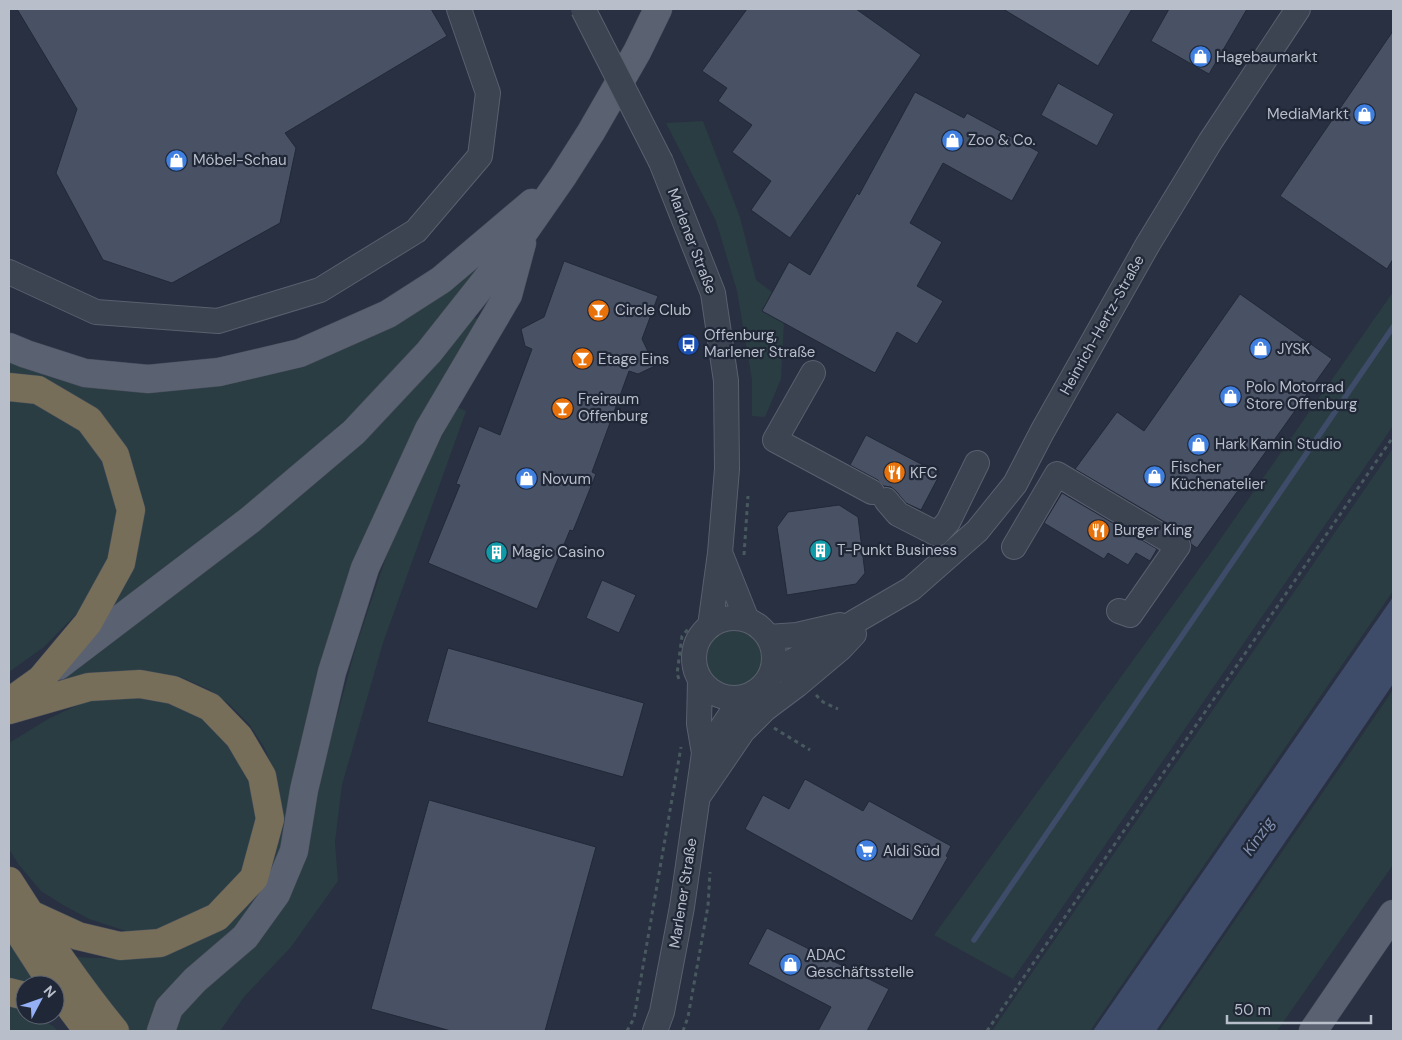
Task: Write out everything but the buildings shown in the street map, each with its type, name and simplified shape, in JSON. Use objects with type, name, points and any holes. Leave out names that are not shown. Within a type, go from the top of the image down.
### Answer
[{"type":"highway","points":[[9,387],[38,390],[89,420],[115,456],[131,510],[122,563],[88,623],[41,679],[9,702]]},
{"type":"highway","points":[[9,710],[89,686],[140,684],[173,690],[210,707],[239,737],[262,776],[270,819],[254,878],[218,917],[160,943],[120,946],[78,936],[19,916]]},
{"type":"highway","points":[[9,881],[19,916],[48,975]]},
{"type":"highway","points":[[19,916],[115,1031]]},
{"type":"highway","points":[[65,1005],[73,1019]]},
{"type":"main road","points":[[41,679],[250,520],[354,432],[430,352],[524,232],[563,176],[637,52],[658,9]]},
{"type":"main road","points":[[9,347],[85,373],[148,380],[219,372],[300,353],[388,314],[441,280],[563,176]]},
{"type":"main road","points":[[161,1031],[169,1008],[195,980],[245,937],[276,894],[294,851],[304,790],[332,672],[365,568],[429,429],[508,295],[524,232]]},
{"type":"main road","points":[[1312,1031],[1393,914]]},
{"type":"street","points":[[13,274],[96,312],[218,321],[320,290],[416,231],[480,156],[488,93],[459,9]]},
{"type":"street","name":"Marlener Straße","points":[[583,9],[661,162],[713,293],[726,380],[727,470],[720,553],[701,625]]},
{"type":"street","name":"Heinrich-Hertz-Straße","points":[[772,673],[911,589],[977,531],[1015,484],[1042,432],[1157,229],[1210,142],[1298,9]]},
{"type":"street","points":[[813,373],[775,440],[879,496],[898,514],[937,534],[948,522],[977,463]]},
{"type":"street","points":[[1014,547],[1057,474],[1178,546],[1130,615],[1120,612]]},
{"type":"street","name":"Marlener Straße","points":[[720,553],[747,620]]},
{"type":"street","name":"Heinrich-Hertz-Straße","points":[[768,637],[797,635],[865,616]]},
{"type":"street","name":"Heinrich-Hertz-Straße","points":[[698,798],[743,731],[766,709],[841,648],[865,616]]},
{"type":"street","points":[[734,618],[747,620],[759,627],[768,637],[774,654],[772,673],[767,682],[754,694],[730,699],[718,696],[708,689],[690,682],[695,671],[694,650],[702,632],[701,625],[734,618]]},
{"type":"street","name":"Marlener Straße","points":[[655,1031],[662,1012],[682,907],[704,753],[690,682]]},
{"type":"street","name":"Marlener Straße","points":[[704,753],[742,698]]},
{"type":"path","points":[[986,1031],[1393,436]]},
{"type":"path","points":[[690,682],[677,674],[682,636],[701,625]]},
{"type":"path","points":[[816,695],[823,702],[838,709]]},
{"type":"path","points":[[773,727],[810,750]]},
{"type":"path","points":[[627,1031],[634,1018],[682,739]]},
{"type":"path","points":[[683,1031],[688,1017],[708,906],[711,868]]},
{"type":"green space","points":[[703,121],[740,217],[756,280],[772,292],[762,311],[784,323],[781,379],[765,417],[752,416],[752,380],[737,291],[716,221],[666,123]]},
{"type":"green space","points":[[485,255],[490,261],[433,329],[362,405],[265,492],[105,617],[139,512],[57,385],[27,374],[9,374],[9,359],[54,378],[93,385],[257,377],[347,347],[421,304]]},
{"type":"green space","points":[[1393,292],[1393,426],[1013,979],[934,935],[1212,551]]},
{"type":"green space","points":[[473,317],[480,320],[388,484],[342,600],[276,868],[263,896],[150,1031],[126,1031],[71,957],[121,959],[201,939],[278,822],[280,792],[264,747],[249,724],[229,704],[210,690],[181,677],[150,672],[61,685],[58,681],[168,598]]},
{"type":"green space","points":[[9,394],[30,396],[86,430],[119,488],[119,539],[87,603],[44,647],[9,672]]},
{"type":"green space","points":[[457,407],[466,411],[383,643],[342,785],[335,842],[338,881],[291,947],[244,997],[220,1031],[170,1031],[175,1019],[228,963],[314,800],[357,643],[398,522]]},
{"type":"green space","points":[[1393,448],[1393,591],[1090,1031],[992,1031]]},
{"type":"green space","points":[[733,628],[749,633],[754,637],[758,642],[763,658],[758,674],[754,679],[749,683],[733,688],[717,683],[712,679],[708,674],[703,658],[708,642],[712,637],[717,633]]},
{"type":"green space","points":[[1393,690],[1393,865],[1277,1031],[1159,1031]]},
{"type":"green space","points":[[132,695],[171,703],[198,716],[227,741],[241,764],[258,806],[257,838],[246,870],[213,908],[162,930],[126,931],[89,919],[41,891],[19,865],[9,849],[9,743],[48,719],[84,702]]},
{"type":"green space","points":[[9,940],[32,975],[15,975],[15,986],[9,986]]},
{"type":"green space","points":[[9,1005],[15,1007],[15,1025],[51,1025],[58,1031],[9,1031]]},
{"type":"water","name":"Kinzig","points":[[1393,597],[1393,684],[1156,1031],[1093,1031]]},
{"type":"waterway","points":[[974,940],[1393,327]]},
{"type":"place","name":"Hagebaumarkt","points":[[1200,57]]},
{"type":"place","name":"MediaMarkt","points":[[1365,114]]},
{"type":"place","name":"Zoo & Co.","points":[[952,140]]},
{"type":"place","name":"Möbel-Schau","points":[[177,160]]},
{"type":"place","name":"Circle Club","points":[[599,310]]},
{"type":"place","name":"Offenburg, Marlener Straße","points":[[688,344]]},
{"type":"place","name":"JYSK","points":[[1261,349]]},
{"type":"place","name":"Etage Eins","points":[[582,359]]},
{"type":"place","name":"Polo Motorrad Store Offenburg","points":[[1230,396]]},
{"type":"place","name":"Freiraum Offenburg","points":[[562,408]]},
{"type":"place","name":"Hark Kamin Studio","points":[[1199,444]]},
{"type":"place","name":"KFC","points":[[894,473]]},
{"type":"place","name":"Fischer Küchenatelier","points":[[1155,476]]},
{"type":"place","name":"Novum","points":[[526,479]]},
{"type":"place","name":"Burger King","points":[[1098,530]]},
{"type":"place","name":"T-Punkt Business","points":[[821,550]]},
{"type":"place","name":"Magic Casino","points":[[496,552]]},
{"type":"place","name":"Aldi Süd","points":[[867,851]]},
{"type":"place","name":"ADAC Geschäftsstelle","points":[[790,964]]}]
